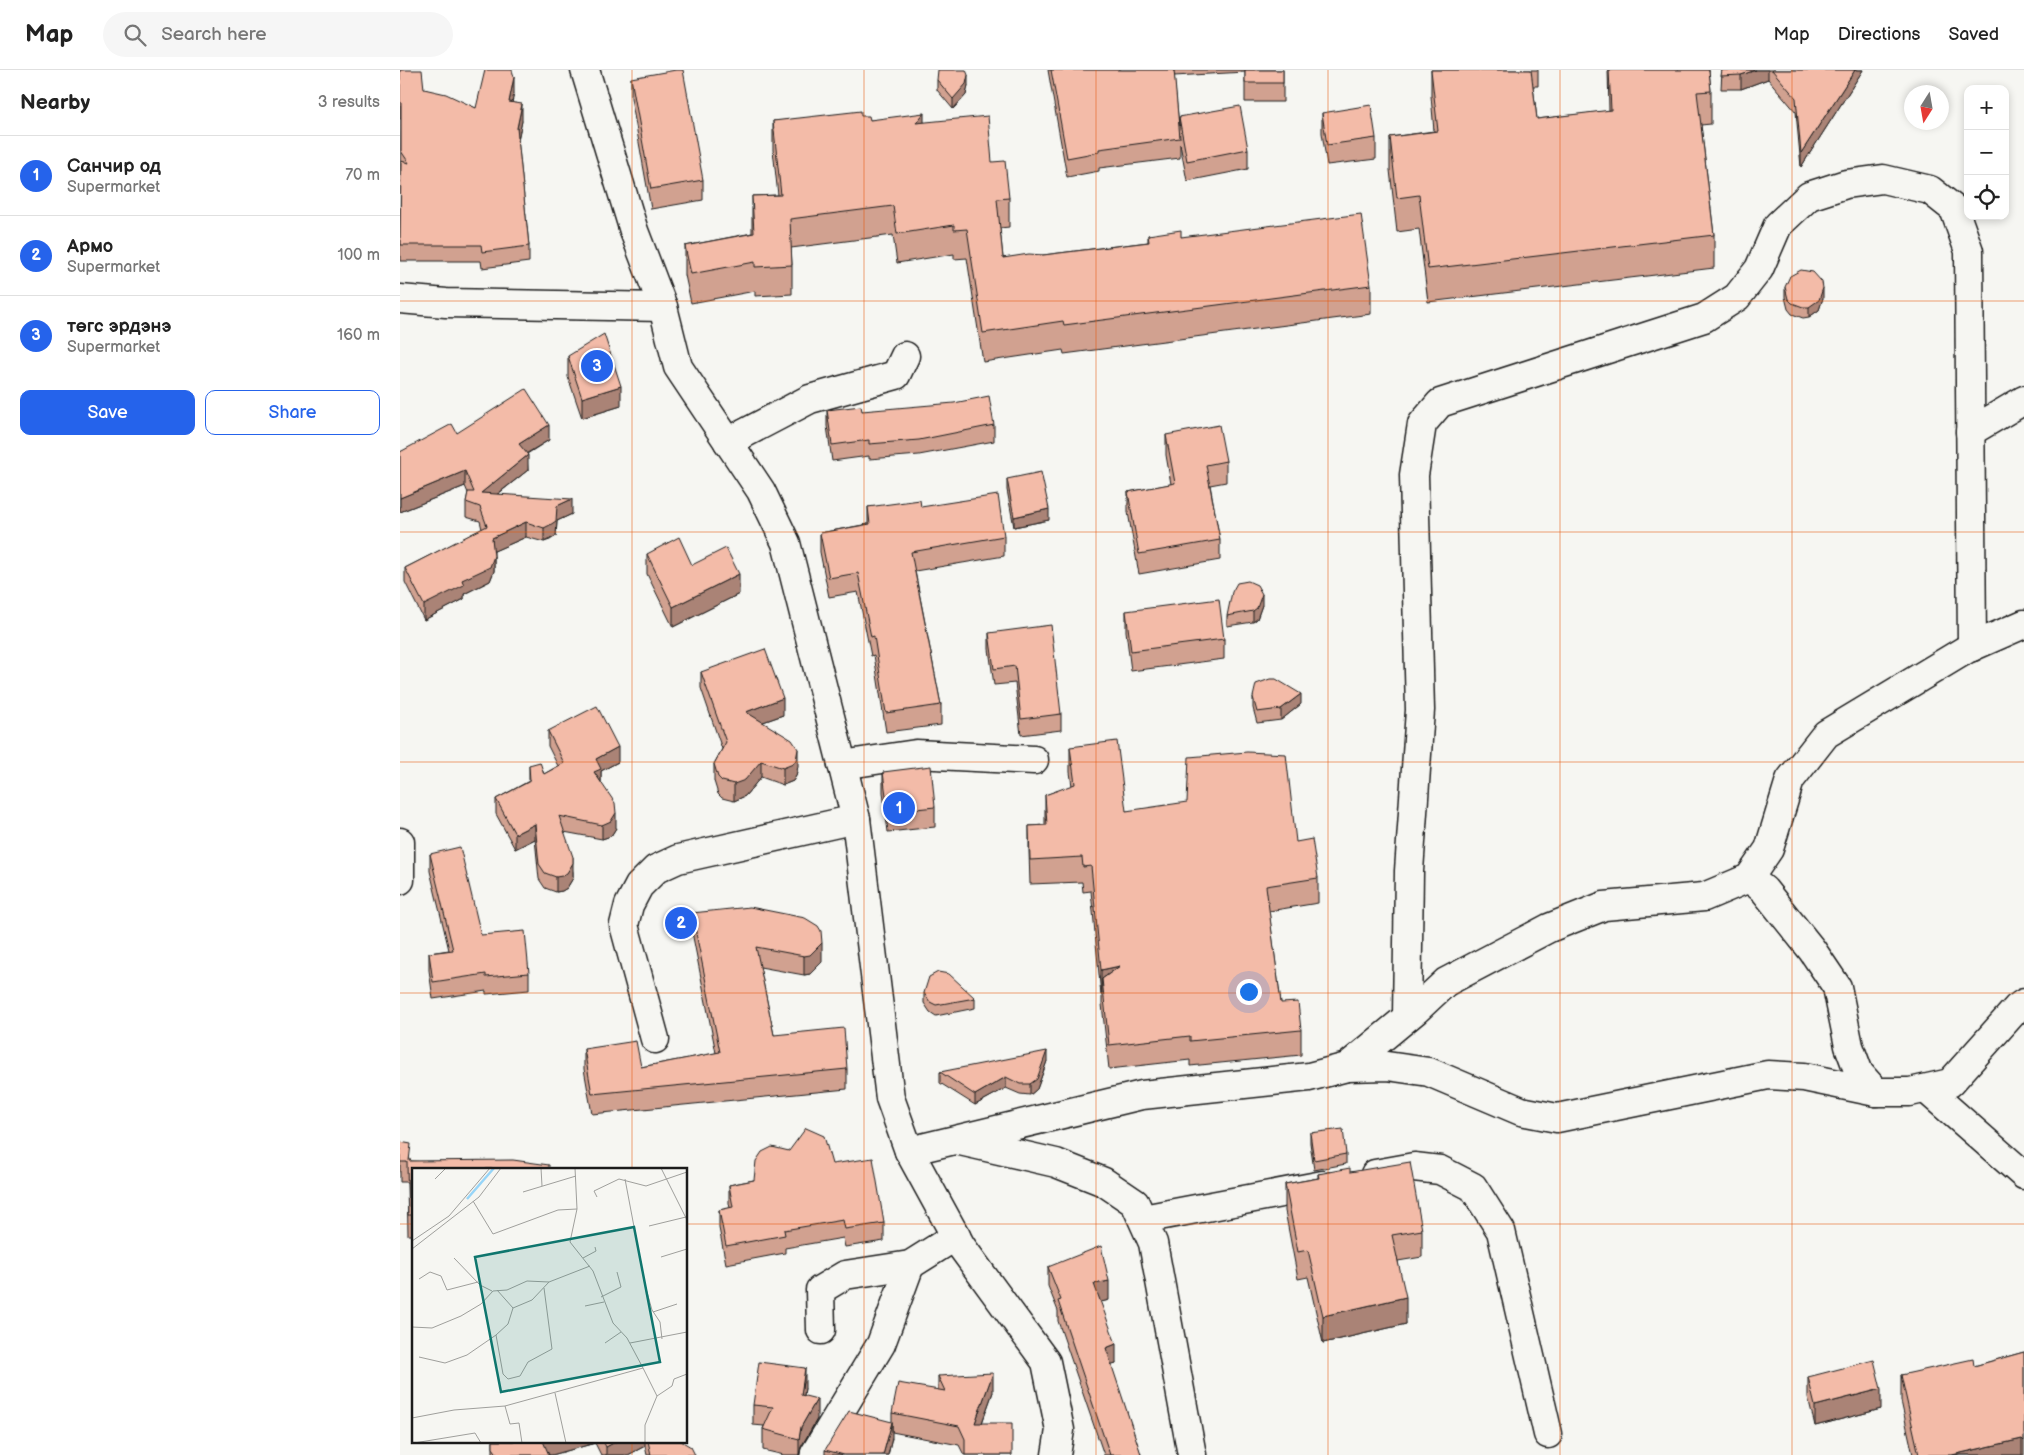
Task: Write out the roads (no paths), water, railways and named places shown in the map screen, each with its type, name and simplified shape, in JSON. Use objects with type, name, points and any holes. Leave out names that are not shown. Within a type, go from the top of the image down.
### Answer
[{"type":"street","points":[[585,70],[634,231],[663,307],[678,367],[761,491],[786,543],[856,819],[890,1098],[909,1151],[956,1236],[1046,1362],[1060,1430],[1056,1455]]},
{"type":"street","points":[[1407,1017],[1409,871],[1420,710],[1414,475],[1422,424],[1440,403],[1704,318],[1737,297],[1759,269],[1778,226],[1809,196],[1846,184],[1883,179],[1930,190],[1954,209],[1969,251],[1972,646]]},
{"type":"street","points":[[400,299],[446,303],[663,307]]},
{"type":"street","points":[[728,442],[810,399],[896,375],[905,356]]},
{"type":"street","points":[[1970,432],[2024,400]]},
{"type":"street","points":[[1347,1067],[1446,982],[1549,928],[1604,906],[1704,898],[1750,878],[1769,849],[1790,780],[1826,734],[1972,646],[2024,624]]},
{"type":"street","points":[[842,765],[916,754],[1034,760]]},
{"type":"street","points":[[655,1039],[624,925],[628,905],[639,886],[656,869],[678,859],[856,819]]},
{"type":"street","points":[[400,842],[400,880]]},
{"type":"street","points":[[1750,878],[1764,890],[1812,950],[1837,987],[1849,1046],[1859,1073],[1876,1092]]},
{"type":"street","points":[[909,1151],[1142,1095],[1309,1077],[1347,1067],[1387,1066],[1429,1072],[1521,1111],[1557,1118],[1768,1076],[1804,1077],[1876,1092],[1910,1092],[1950,1083],[2017,1008],[2024,1003]]},
{"type":"street","points":[[1926,1089],[2024,1175]]},
{"type":"street","points":[[953,1139],[1056,1163],[1104,1182],[1135,1203],[1153,1243],[1192,1455]]},
{"type":"street","points":[[1142,1219],[1414,1167],[1440,1170],[1473,1187],[1501,1231],[1548,1434]]},
{"type":"street","points":[[821,1330],[820,1290],[846,1275],[910,1265],[956,1236]]},
{"type":"street","points":[[814,1455],[881,1344],[910,1265]]},
{"type":"place","name":"төгс эрдэнэ","points":[[597,366]]},
{"type":"place","name":"Санчир од","points":[[899,808]]},
{"type":"place","name":"Армо","points":[[681,923]]}]
